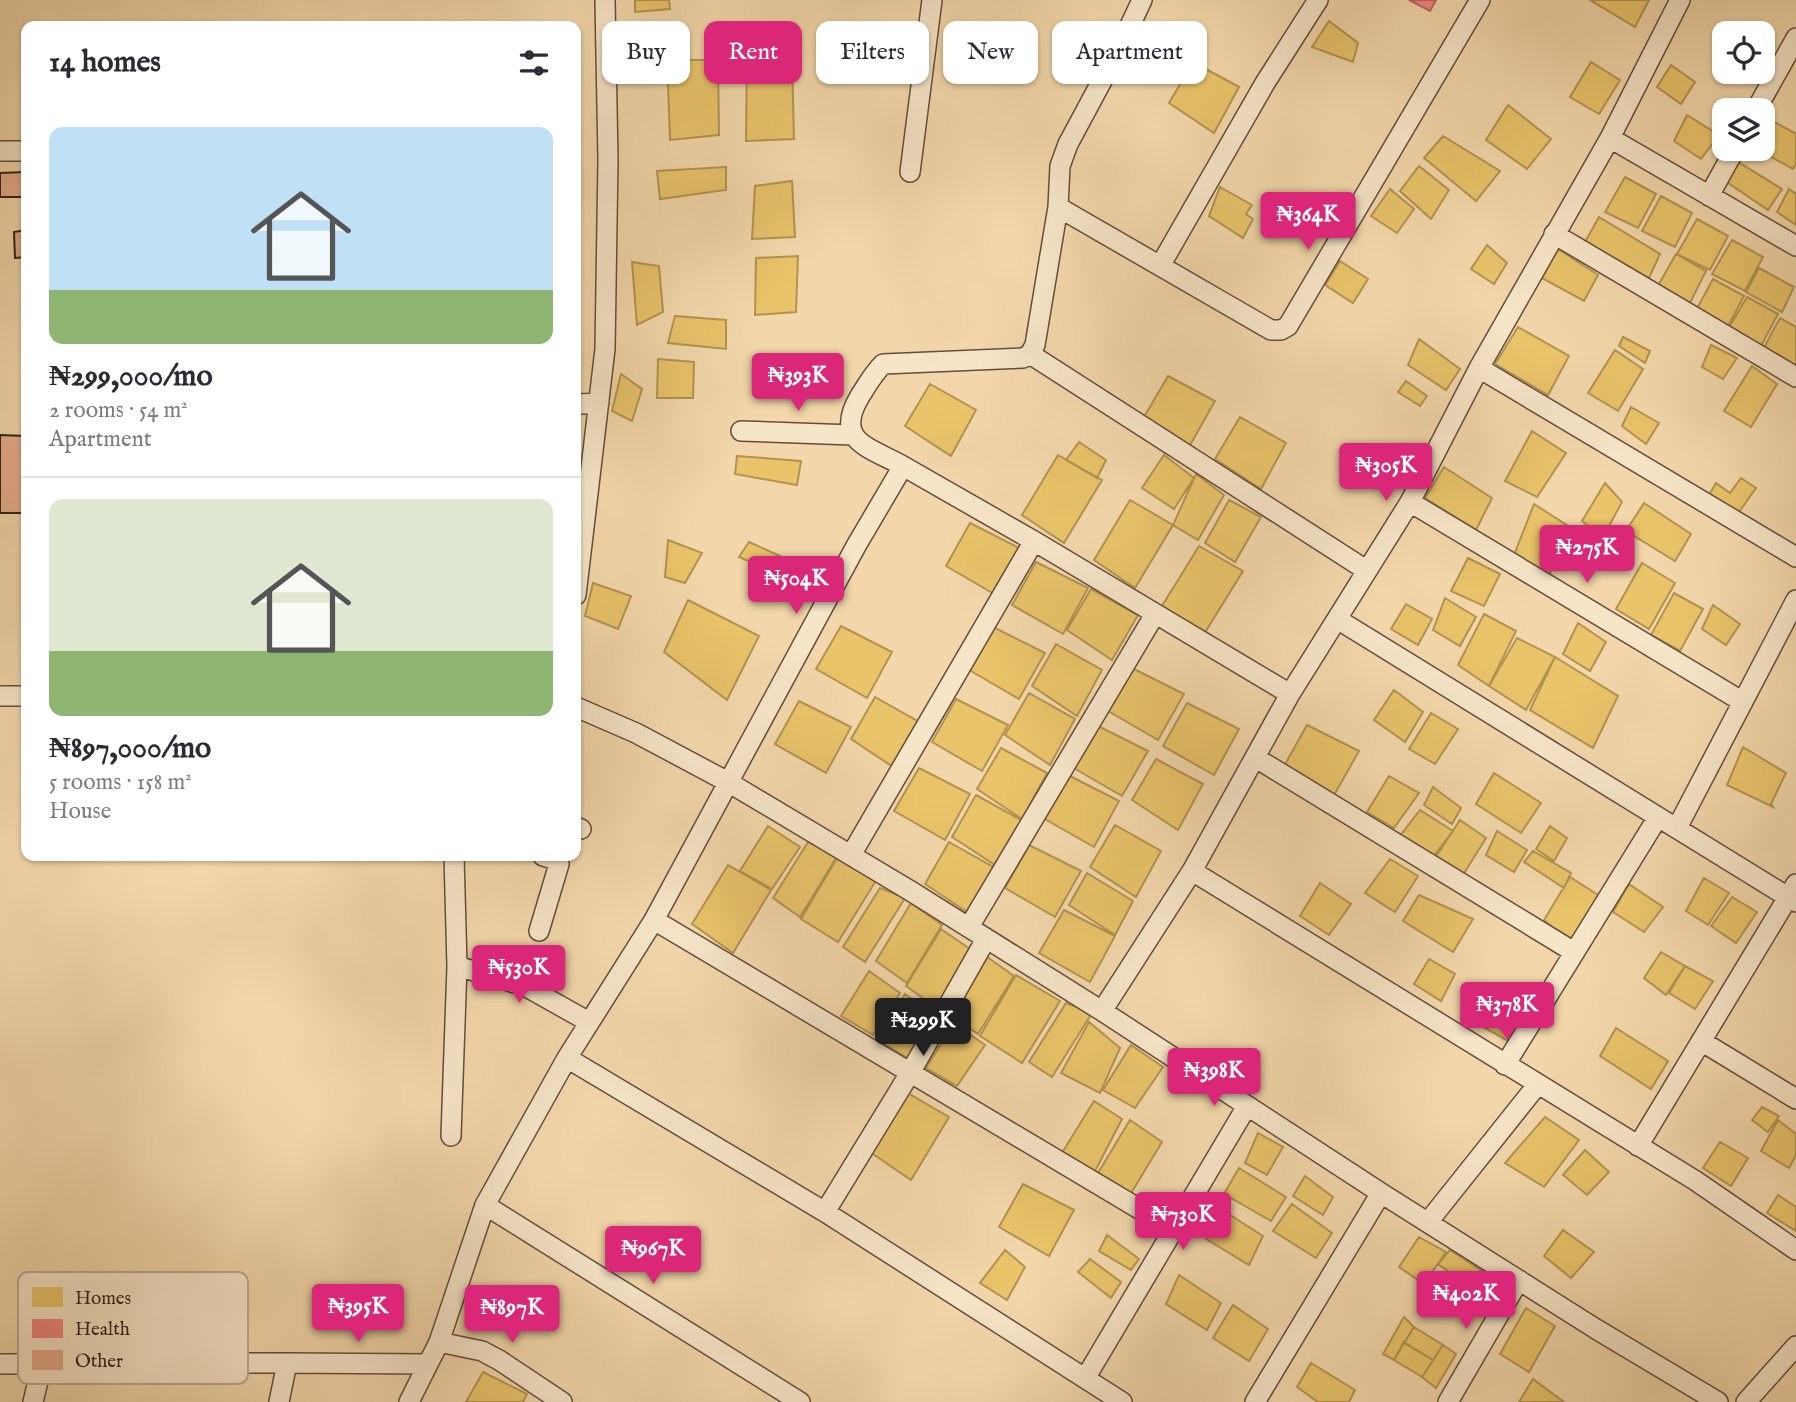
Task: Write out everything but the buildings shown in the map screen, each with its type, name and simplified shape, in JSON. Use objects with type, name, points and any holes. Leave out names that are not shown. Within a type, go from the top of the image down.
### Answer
[{"type":"street","points":[[581,553],[605,349],[608,160],[605,0]]},
{"type":"street","points":[[909,172],[932,0]]},
{"type":"street","points":[[1142,0],[1068,144],[1060,166],[1058,207],[1035,345],[1030,354],[1023,358],[883,364],[854,405],[849,418],[850,428],[859,442],[1034,541],[1290,694]]},
{"type":"street","points":[[1160,266],[1265,83],[1318,0]]},
{"type":"street","points":[[1058,207],[1271,330],[1281,330],[1288,326],[1480,0]]},
{"type":"street","points":[[1102,1011],[1192,872],[1290,694],[1410,502],[1479,368],[1610,138],[1680,0]]},
{"type":"street","points":[[1763,98],[1796,38]]},
{"type":"street","points":[[1610,138],[1796,246]]},
{"type":"street","points":[[0,151],[21,151]]},
{"type":"street","points":[[1709,195],[1728,161]]},
{"type":"street","points":[[1554,234],[1796,377]]},
{"type":"street","points":[[1030,354],[1366,570]]},
{"type":"street","points":[[1479,368],[1796,557]]},
{"type":"street","points":[[581,404],[599,403]]},
{"type":"street","points":[[741,431],[853,435]]},
{"type":"street","points":[[409,1402],[439,1342],[485,1205],[567,1058],[654,920],[856,546],[903,466]]},
{"type":"street","points":[[1410,502],[1743,702]]},
{"type":"street","points":[[851,855],[1034,541]]},
{"type":"street","points":[[1677,828],[1796,600]]},
{"type":"street","points":[[969,927],[1155,614]]},
{"type":"street","points":[[1337,619],[1658,817],[1794,895],[1701,1041],[1639,1146]]},
{"type":"street","points":[[0,696],[21,696]]},
{"type":"street","points":[[581,709],[636,733],[728,782],[851,855],[1102,1011],[1596,1329],[1718,1402]]},
{"type":"street","points":[[1256,758],[1574,951]]},
{"type":"street","points":[[1505,1065],[1658,817]]},
{"type":"street","points":[[451,1136],[457,966],[454,861]]},
{"type":"street","points":[[539,931],[559,864],[557,861]]},
{"type":"street","points":[[1192,872],[1696,1181],[1796,1250]]},
{"type":"street","points":[[654,920],[1173,1229]]},
{"type":"street","points":[[825,1212],[910,1073],[986,939]]},
{"type":"street","points":[[457,966],[525,986],[589,1023]]},
{"type":"street","points":[[1701,1041],[1796,1099]]},
{"type":"street","points":[[567,1058],[825,1212],[1122,1402]]},
{"type":"street","points":[[1428,1222],[1538,1084]]},
{"type":"street","points":[[1086,1377],[1247,1106]]},
{"type":"street","points":[[1255,1402],[1381,1193]]},
{"type":"street","points":[[485,1205],[800,1402]]},
{"type":"street","points":[[1448,1402],[1519,1280]]},
{"type":"street","points":[[439,1342],[482,1351],[499,1360],[550,1399]]},
{"type":"street","points":[[1746,1402],[1796,1346]]},
{"type":"street","points":[[248,1363],[428,1364]]},
{"type":"street","points":[[279,1402],[287,1363]]},
{"type":"street","points":[[0,1364],[18,1364]]},
{"type":"street","points":[[33,1402],[37,1384]]}]
